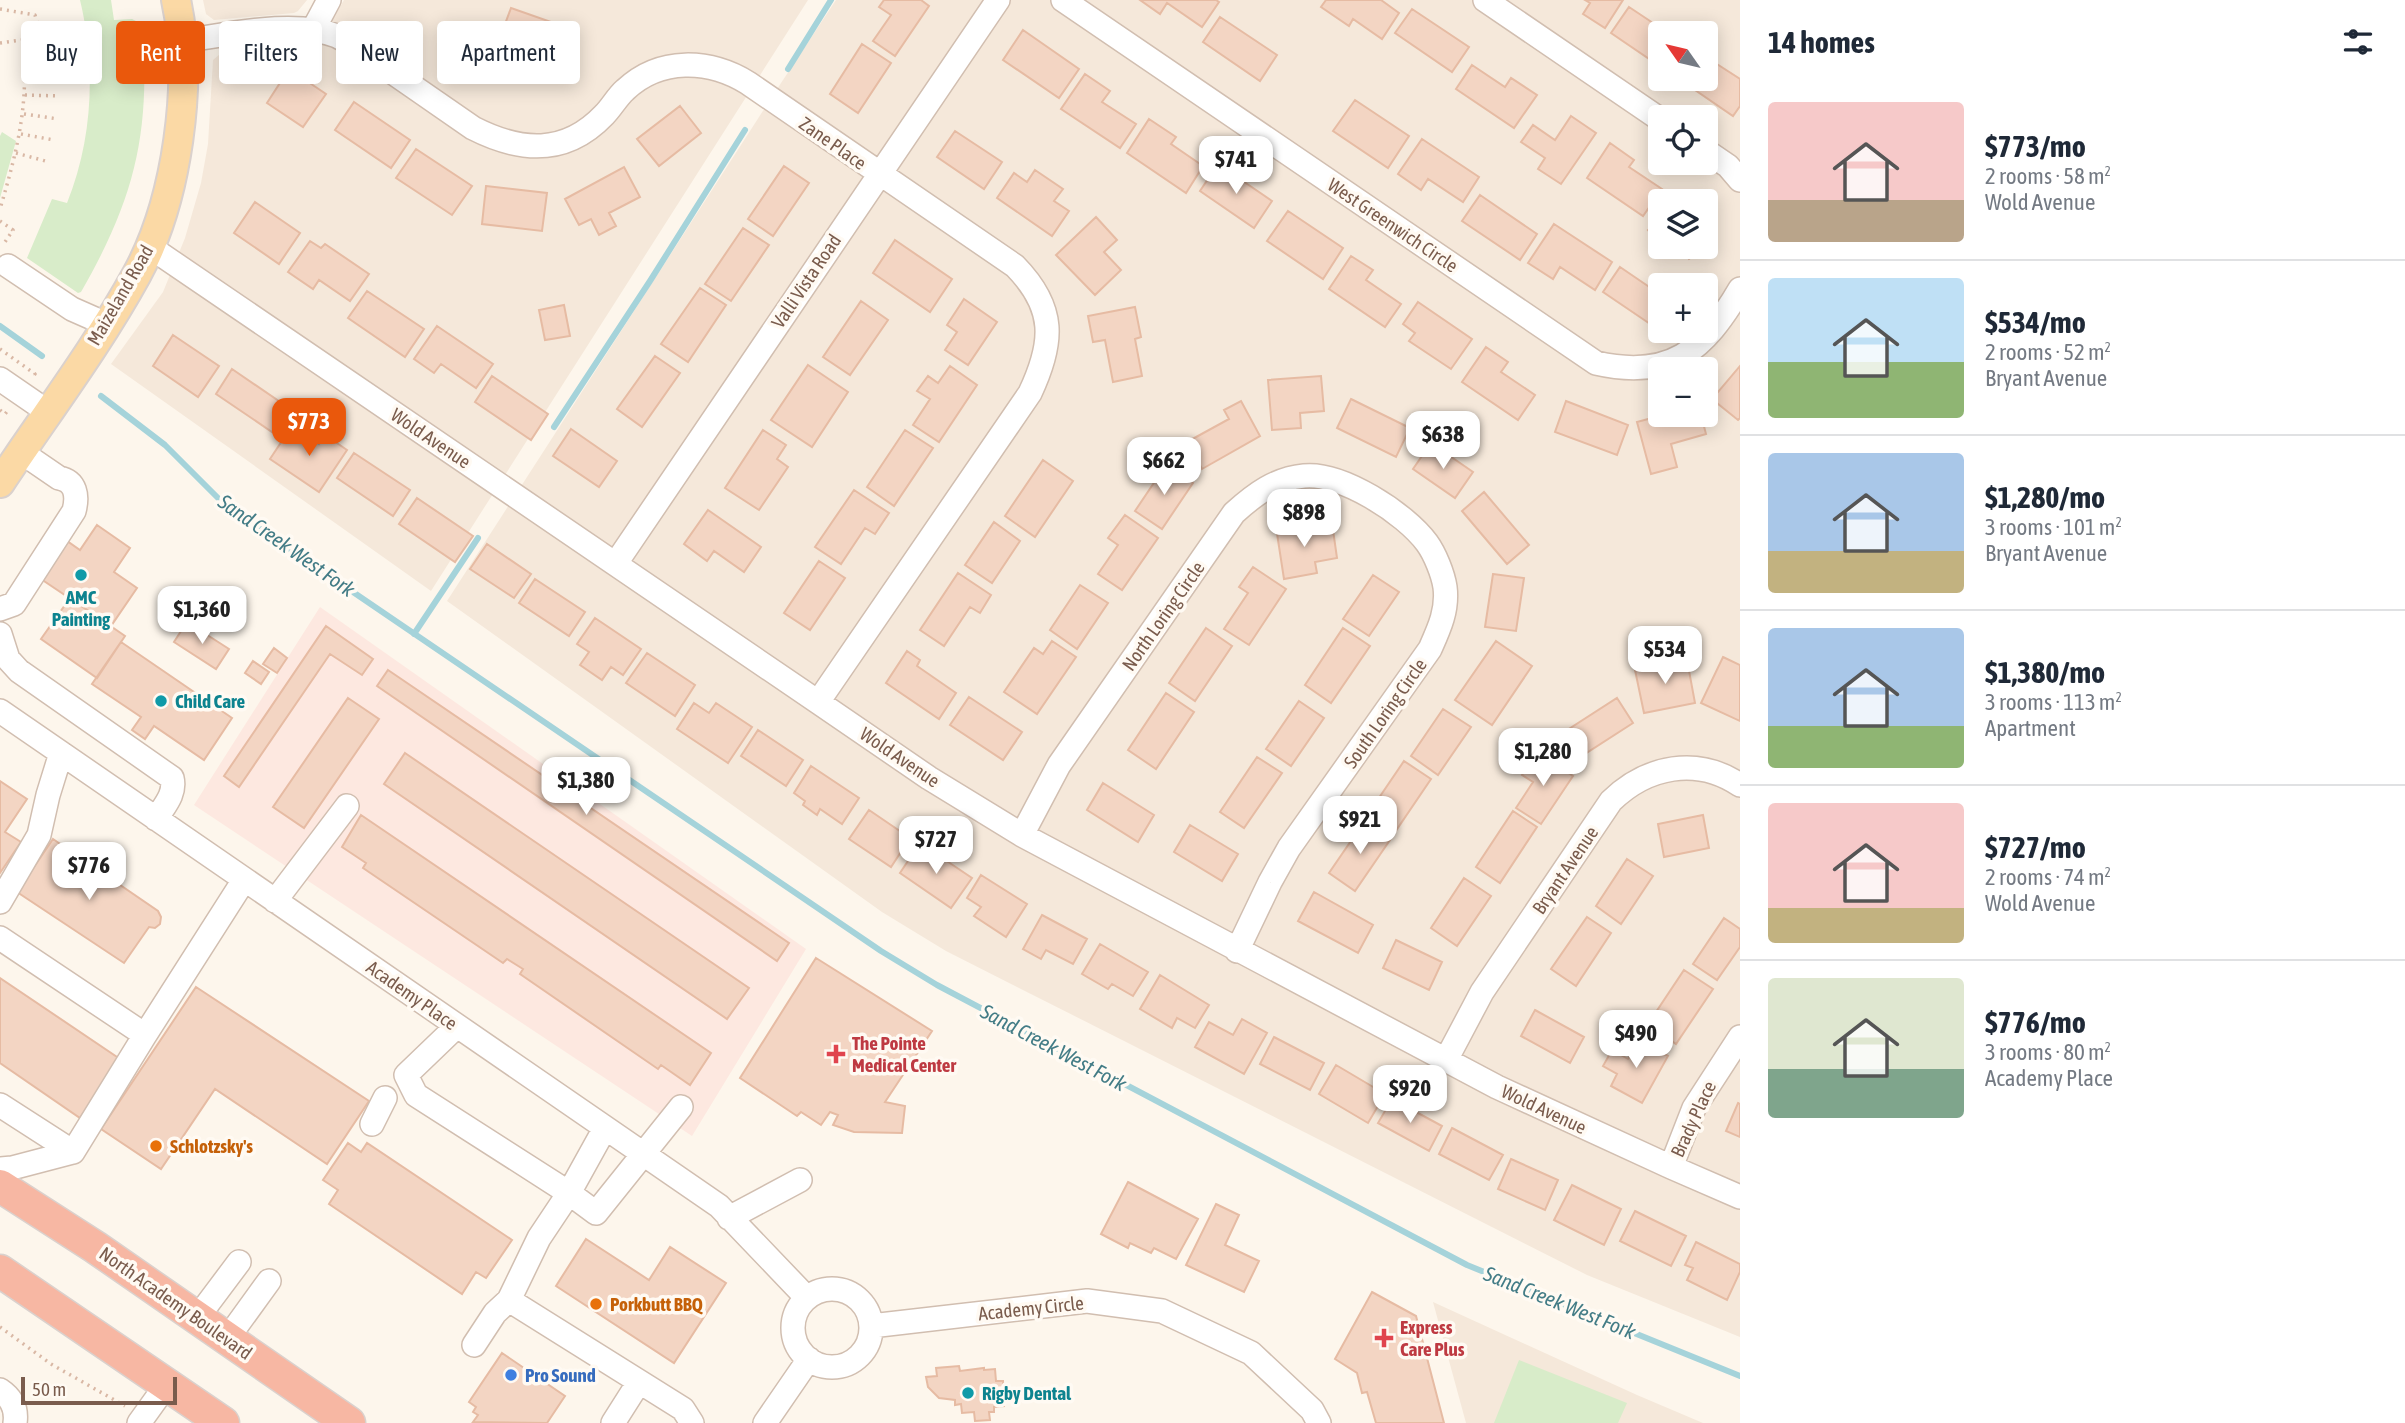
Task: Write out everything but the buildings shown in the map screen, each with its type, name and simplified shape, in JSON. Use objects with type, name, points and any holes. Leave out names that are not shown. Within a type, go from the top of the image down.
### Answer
[{"type":"highway","name":"North Academy Boulevard","points":[[0,1186],[95,1247],[349,1423]]},
{"type":"highway","points":[[0,1271],[223,1423]]},
{"type":"main road","name":"Maizeland Road","points":[[176,0],[179,21]]},
{"type":"main road","name":"Maizeland Road","points":[[0,483],[106,324],[150,247],[173,168],[183,84]]},
{"type":"street","points":[[318,21],[329,0]]},
{"type":"street","name":"Valli Vista Road","points":[[616,563],[998,0]]},
{"type":"street","name":"West Greenwich Circle","points":[[1063,0],[1597,363],[1642,369],[1681,358],[1713,329],[1740,289]]},
{"type":"street","points":[[1485,0],[1648,111]]},
{"type":"street","name":"Zane Place","points":[[322,32],[336,36],[356,47],[491,138],[542,148],[566,141],[586,131],[604,115],[623,91],[641,77],[660,69],[704,65],[736,76],[1015,266],[1041,298],[1047,318],[1046,345],[1041,370],[1030,393],[818,702]]},
{"type":"street","points":[[1718,159],[1740,180]]},
{"type":"street","name":"Wold Avenue","points":[[150,247],[929,778],[1022,835],[1497,1087],[1740,1196]]},
{"type":"street","points":[[5,256],[72,309],[106,324]]},
{"type":"street","points":[[0,379],[48,412]]},
{"type":"street","points":[[0,609],[13,604],[74,511],[77,500],[75,489],[66,479],[59,478],[20,452]]},
{"type":"street","name":"North Loring Circle","points":[[1022,835],[1059,765],[1234,513],[1256,493],[1282,480],[1306,476],[1329,477],[1357,487]]},
{"type":"street","name":"South Loring Circle","points":[[1237,951],[1289,848],[1430,649],[1446,606],[1445,585],[1429,545],[1415,528],[1357,487]]},
{"type":"street","points":[[0,634],[8,659],[6,673],[19,671],[172,778],[175,787],[173,793],[156,819]]},
{"type":"street","name":"Academy Place","points":[[0,712],[719,1206],[807,1298]]},
{"type":"street","points":[[0,902],[39,835],[61,753]]},
{"type":"street","name":"Bryant Avenue","points":[[1446,1060],[1482,992],[1611,801],[1626,787],[1645,776],[1668,769],[1688,767],[1710,771],[1740,785]]},
{"type":"street","points":[[275,901],[347,806]]},
{"type":"street","points":[[0,1169],[74,1152],[244,880]]},
{"type":"street","points":[[0,938],[145,1035]]},
{"type":"street","points":[[457,1026],[407,1076],[416,1095],[596,1213],[681,1107]]},
{"type":"street","name":"Brady Place","points":[[1671,1167],[1694,1108],[1740,1037]]},
{"type":"street","points":[[372,1124],[385,1098]]},
{"type":"street","points":[[0,1105],[74,1152]]},
{"type":"street","points":[[474,1345],[495,1313],[509,1300],[539,1238],[569,1193],[606,1128]]},
{"type":"street","points":[[729,1218],[800,1180]]},
{"type":"street","points":[[197,1318],[239,1262]]},
{"type":"street","points":[[227,1339],[268,1281]]},
{"type":"street","points":[[833,1288],[847,1291],[858,1298],[869,1312],[872,1326],[864,1351],[848,1364],[835,1367],[821,1366],[809,1359],[799,1349],[794,1329],[798,1309],[807,1298],[820,1290],[833,1288]]},
{"type":"street","points":[[509,1300],[639,1382],[683,1418]]},
{"type":"street","name":"Academy Circle","points":[[872,1326],[1087,1301],[1162,1311],[1251,1353],[1312,1410],[1319,1423]]},
{"type":"street","points":[[765,1423],[809,1359]]},
{"type":"street","points":[[613,1423],[639,1382]]},
{"type":"street","points":[[141,1420],[167,1384]]},
{"type":"street","points":[[0,1391],[12,1401],[16,1414],[15,1423]]},
{"type":"path","points":[[0,9],[35,15],[37,21]]},
{"type":"path","points":[[0,43],[21,40]]},
{"type":"path","points":[[0,209],[21,134],[26,84]]},
{"type":"path","points":[[25,95],[60,96]]},
{"type":"path","points":[[24,114],[58,119]]},
{"type":"path","points":[[21,134],[54,140]]},
{"type":"path","points":[[16,153],[49,162]]},
{"type":"path","points":[[0,221],[13,230],[5,256]]},
{"type":"path","points":[[0,411],[5,414]]},
{"type":"path","points":[[0,1327],[51,1364],[110,1395],[141,1420]]},
{"type":"shaded area","points":[[203,0],[307,0],[294,13],[214,20],[206,14]]},
{"type":"shaded area","points":[[344,0],[808,0],[431,591],[111,364],[163,292],[185,238],[201,183],[208,144],[213,60],[219,55],[219,84],[322,84],[322,38]]},
{"type":"shaded area","points":[[836,0],[1740,0],[1740,1337],[1587,1275],[946,951],[882,912],[447,601]]},
{"type":"shaded area","points":[[320,607],[806,949],[692,1136],[194,805]]},
{"type":"shaded area","points":[[1433,1302],[1637,1395],[1703,1423],[1466,1423]]},
{"type":"green space","points":[[80,0],[111,0],[114,20],[136,21],[116,21],[116,84],[144,84],[144,98],[135,163],[126,194],[115,226],[81,292],[78,293],[27,258],[52,199],[67,203],[76,179],[87,128],[90,84],[102,84],[102,21],[84,21]]},
{"type":"green space","points":[[2,132],[16,141],[0,198],[0,136]]},
{"type":"green space","points":[[1519,1360],[1627,1403],[1618,1423],[1494,1423]]},
{"type":"waterway","points":[[788,69],[831,0]]},
{"type":"waterway","name":"Sand Creek West Fork","points":[[554,427],[745,130]]},
{"type":"waterway","name":"Sand Creek West Fork","points":[[0,326],[42,356]]},
{"type":"waterway","name":"Sand Creek West Fork","points":[[101,396],[165,445],[225,505],[881,951],[937,985],[1467,1265],[1740,1376]]},
{"type":"waterway","name":"Sand Creek West Fork","points":[[414,634],[478,538]]},
{"type":"place","name":"AMC Painting","points":[[81,575]]},
{"type":"place","name":"Child Care","points":[[161,701]]},
{"type":"place","name":"The Pointe Medical Center","points":[[836,1054]]},
{"type":"place","name":"Schlotzsky's","points":[[156,1146]]},
{"type":"place","name":"Porkbutt BBQ","points":[[596,1304]]},
{"type":"place","name":"Express Care Plus","points":[[1384,1338]]},
{"type":"place","name":"Pro Sound","points":[[511,1375]]},
{"type":"place","name":"Rigby Dental","points":[[968,1393]]}]
